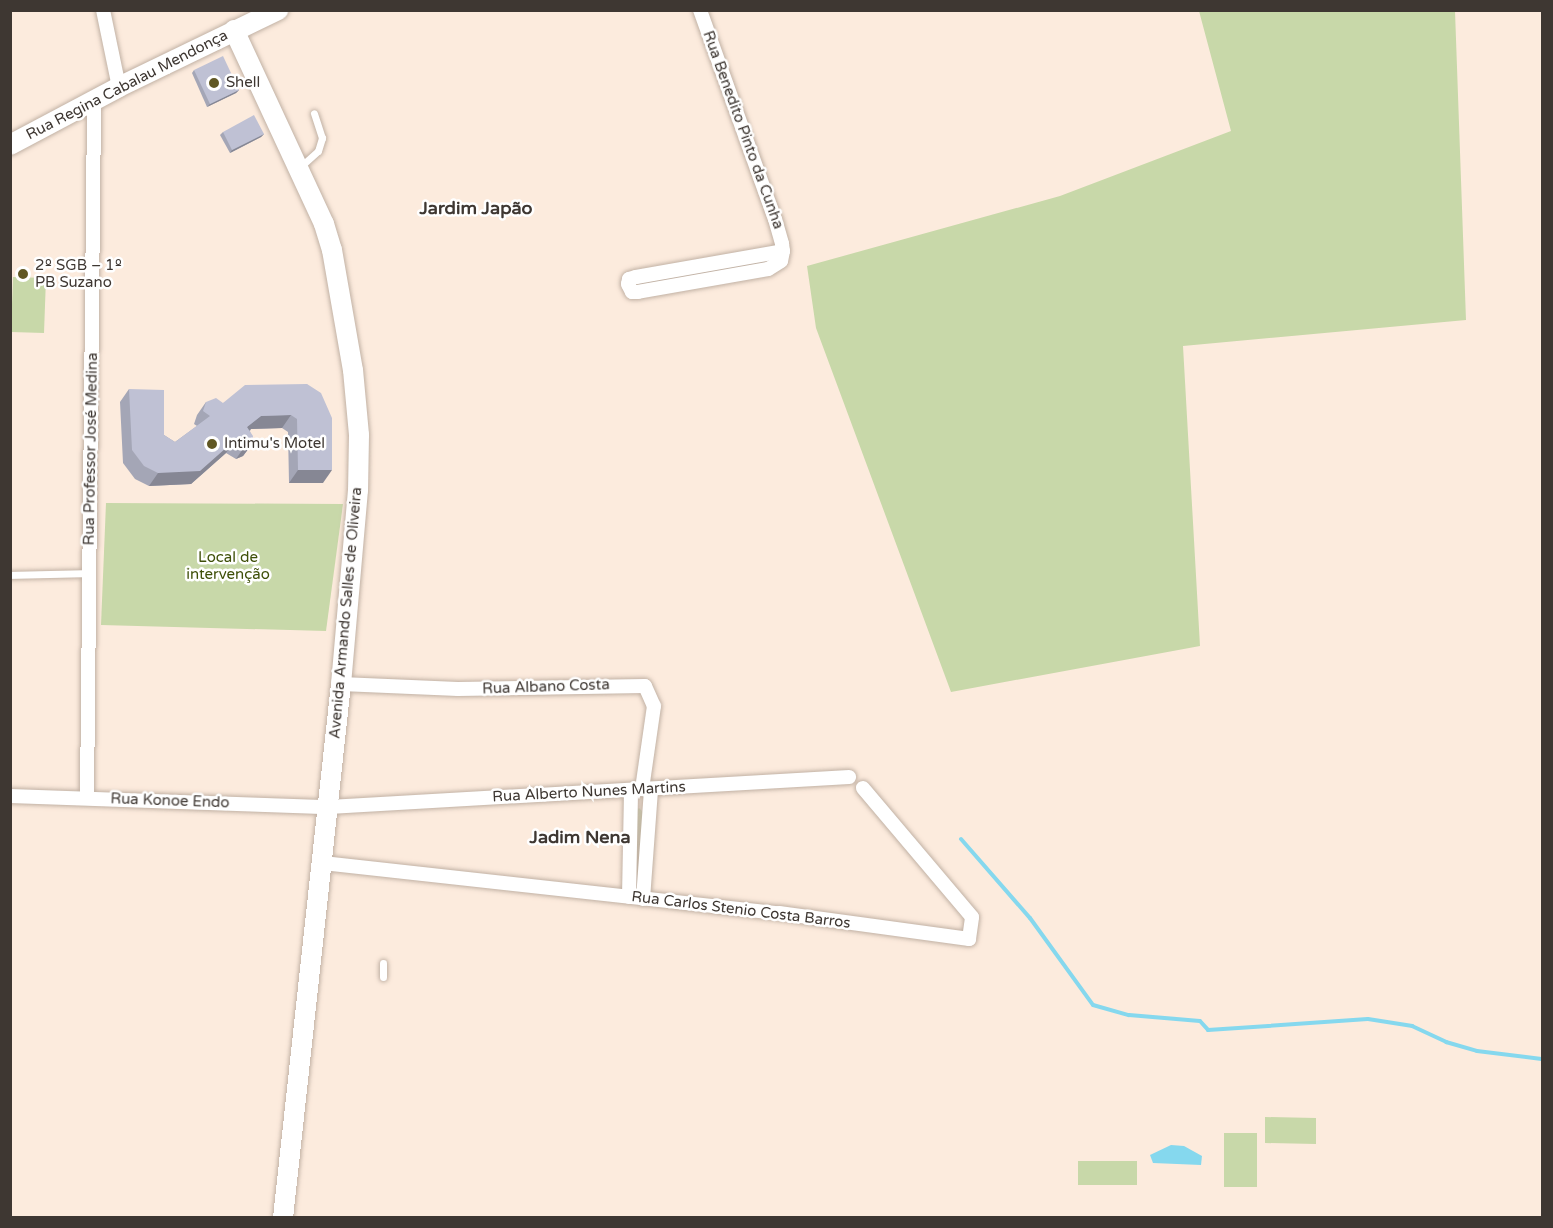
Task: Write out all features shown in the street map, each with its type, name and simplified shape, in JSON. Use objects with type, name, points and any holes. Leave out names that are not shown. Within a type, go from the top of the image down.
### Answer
[{"type":"main road","name":"Rua Regina Cabalau Mendonça","points":[[10,145],[119,87],[278,10]]},
{"type":"main road","name":"Avenida Armando Salles de Oliveira","points":[[234,30],[324,224],[340,280],[359,435],[341,684],[284,1218]]},
{"type":"street","points":[[103,10],[119,87]]},
{"type":"street","name":"Rua Benedito Pinto da Cunha","points":[[700,10],[783,251],[776,267],[722,269],[706,272]]},
{"type":"street","name":"Rua Professor José Medina","points":[[87,798],[94,101]]},
{"type":"street","name":"Rua Albano Costa","points":[[341,684],[458,689],[645,686],[654,706],[641,790],[636,898]]},
{"type":"street","name":"Rua Alberto Nunes Martins","points":[[329,807],[849,777]]},
{"type":"street","name":"Rua Carlos Stenio Costa Barros","points":[[323,862],[969,939],[972,917],[863,788]]},
{"type":"street","name":"Rua Albano Costa","points":[[636,898],[641,790]]},
{"type":"street","name":"Rua Konoe Endo","points":[[10,796],[329,807]]},
{"type":"lane","points":[[297,170],[318,151],[322,138],[314,113]]},
{"type":"lane","points":[[10,575],[90,573]]},
{"type":"lane","points":[[383,963],[383,977]]},
{"type":"green space","points":[[1199,11],[1455,11],[1466,320],[1183,346],[1200,646],[951,692],[816,328],[807,266],[1060,196],[1231,131]]},
{"type":"green space","points":[[13,277],[46,278],[44,333],[11,332]]},
{"type":"green space","name":"Local de intervenção","points":[[106,503],[343,504],[326,631],[101,625]]},
{"type":"green space","points":[[639,808],[645,814],[642,878],[632,879],[635,812]]},
{"type":"green space","points":[[1265,1117],[1316,1118],[1316,1144],[1265,1143]]},
{"type":"green space","points":[[1224,1133],[1257,1133],[1257,1187],[1224,1187]]},
{"type":"green space","points":[[1078,1161],[1137,1161],[1137,1185],[1078,1185]]},
{"type":"water","points":[[1171,1145],[1184,1146],[1202,1156],[1201,1165],[1153,1163],[1150,1155]]},
{"type":"building","name":"Shell","points":[[223,56],[239,90],[210,104],[194,70]]},
{"type":"building","points":[[254,115],[264,134],[232,150],[223,132]]},
{"type":"building","name":"Intimu's Motel","points":[[307,384],[321,393],[332,418],[332,470],[298,470],[297,419],[291,415],[261,416],[247,427],[253,436],[252,444],[245,446],[235,440],[200,471],[158,473],[144,466],[132,450],[129,389],[164,390],[164,435],[175,442],[210,416],[203,411],[206,402],[216,398],[223,403],[245,385]]},
{"type":"waterway","points":[[961,839],[1030,918],[1093,1005],[1129,1015],[1200,1021],[1208,1030],[1368,1019],[1412,1026],[1446,1042],[1477,1051],[1542,1059]]},
{"type":"place","name":"Shell","points":[[214,83]]},
{"type":"place","name":"2º SGB – 1º PB Suzano","points":[[23,274]]},
{"type":"place","name":"Intimu's Motel","points":[[212,444]]},
{"type":"district","name":"Jardim Japão","points":[[476,208]]},
{"type":"district","name":"Jadim Nena","points":[[580,837]]}]
